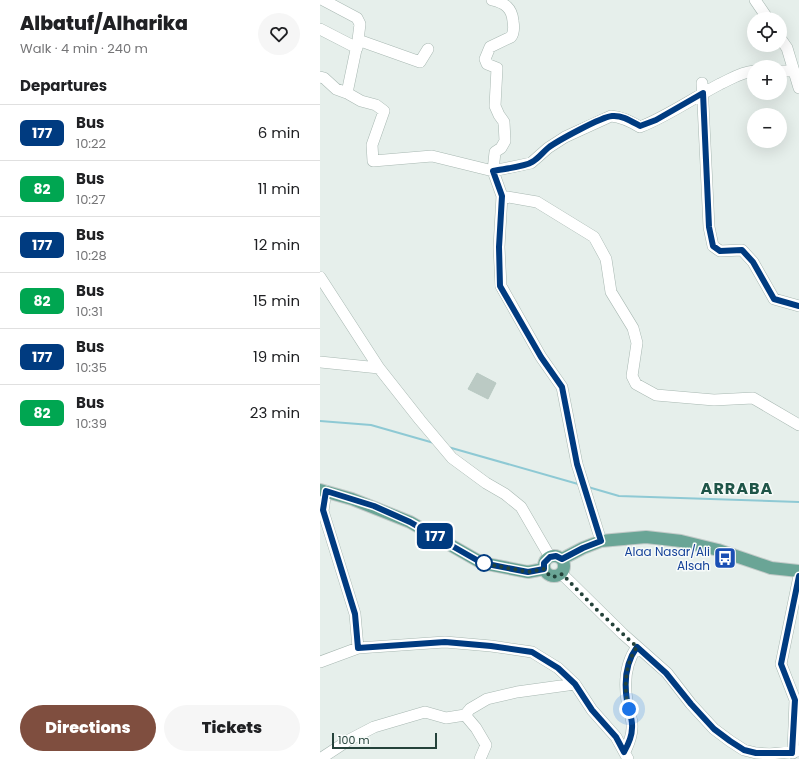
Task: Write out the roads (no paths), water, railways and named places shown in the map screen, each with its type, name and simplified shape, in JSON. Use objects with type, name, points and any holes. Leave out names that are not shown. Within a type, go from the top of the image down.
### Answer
[{"type":"main road","points":[[323,490],[374,506],[410,522],[482,563],[528,572],[544,569]]},
{"type":"main road","points":[[556,558],[564,565],[564,568],[562,574],[550,576],[544,569],[544,563],[556,558],[601,541],[646,537],[681,541],[718,550],[771,568],[799,571]]},
{"type":"street","points":[[323,0],[357,18],[360,24],[358,44],[347,93]]},
{"type":"street","points":[[492,0],[505,5],[510,9],[513,14],[514,25],[513,34],[511,37],[490,47],[485,59],[487,64],[497,68],[495,106],[504,122],[505,141],[501,148],[495,152],[493,171],[502,196],[499,247],[500,286],[541,357],[562,387],[577,464],[601,541]]},
{"type":"street","points":[[756,0],[764,12]]},
{"type":"street","points":[[320,29],[358,44],[420,62],[428,49]]},
{"type":"street","points":[[787,48],[799,88]]},
{"type":"street","points":[[787,71],[794,71]]},
{"type":"street","points":[[320,77],[324,78],[336,89],[361,101],[376,105],[384,111],[372,145],[374,161],[432,156],[493,171],[531,163],[548,148],[565,138],[611,116],[619,116],[628,119],[640,126],[656,120],[702,88],[747,72]]},
{"type":"street","points":[[702,88],[709,227],[713,246],[720,251],[742,250],[753,262],[774,299],[799,306]]},
{"type":"street","points":[[502,196],[537,202],[594,237],[606,259],[611,292],[633,328],[636,343],[632,376],[636,384],[656,395],[714,400],[753,398],[799,425]]},
{"type":"street","points":[[320,276],[379,368],[420,420],[452,458],[486,483],[505,494],[521,507],[556,558]]},
{"type":"street","points":[[320,362],[379,368]]},
{"type":"street","points":[[323,490],[323,510],[355,614],[358,648]]},
{"type":"street","points":[[562,574],[613,625],[666,673],[714,729],[744,750],[768,757],[796,752],[795,700],[781,664],[799,576]]},
{"type":"street","points":[[320,662],[358,648],[445,642],[491,646],[532,652],[558,668],[575,684],[592,710],[616,737],[626,756]]},
{"type":"street","points":[[626,756],[632,729],[632,717],[627,702],[627,674],[629,659],[637,647]]},
{"type":"street","points":[[320,759],[349,740],[374,727],[425,712],[446,718],[465,715],[470,709],[487,699],[517,692],[575,684]]},
{"type":"street","points":[[465,715],[476,728],[486,745],[480,759]]},
{"type":"waterway","points":[[320,421],[371,425],[434,443]]},
{"type":"waterway","points":[[448,447],[578,484]]},
{"type":"waterway","points":[[588,487],[619,496],[799,502]]},
{"type":"place","name":"Alaa Nasar/Ali Alsah","points":[[725,558]]},
{"type":"district","name":"ARRABA","points":[[737,488]]}]
